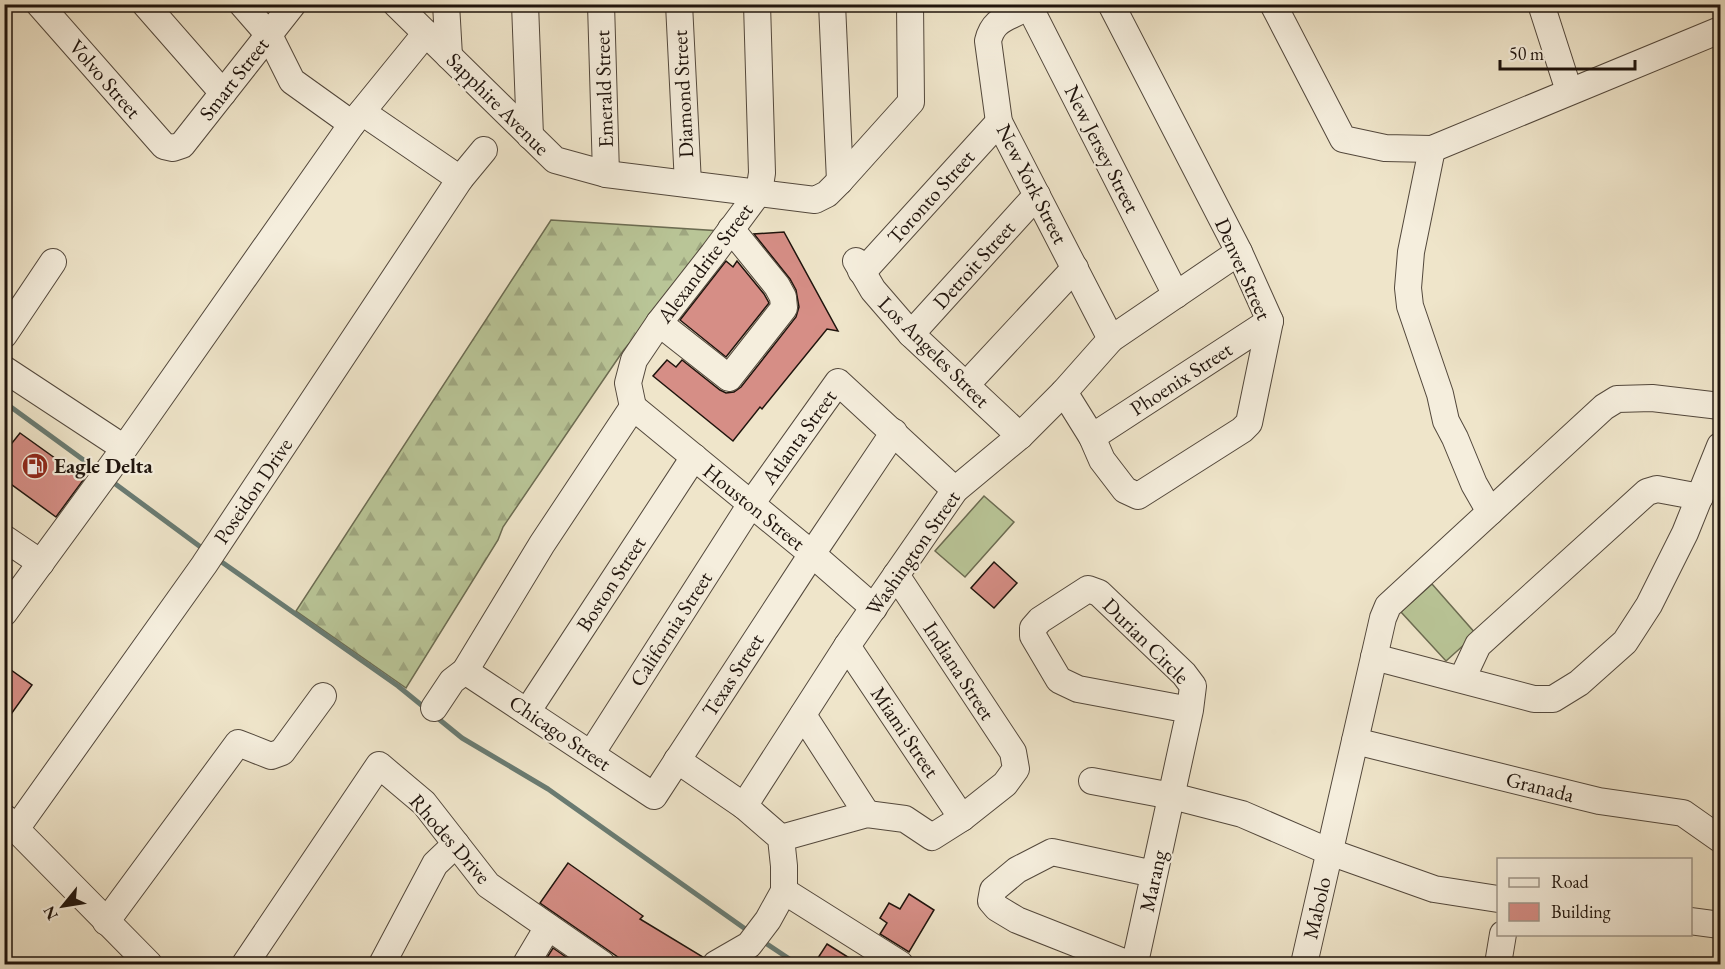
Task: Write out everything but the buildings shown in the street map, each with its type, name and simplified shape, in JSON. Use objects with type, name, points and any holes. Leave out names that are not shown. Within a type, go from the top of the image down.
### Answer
[{"type":"street","name":"Volvo Street","points":[[39,4],[164,146],[173,148]]},
{"type":"street","points":[[145,4],[223,93]]},
{"type":"street","points":[[242,4],[269,35],[292,81],[460,180]]},
{"type":"street","name":"Smart Street","points":[[173,148],[183,145],[293,4]]},
{"type":"street","name":"Sapphire Avenue","points":[[396,4],[555,160],[606,174],[814,200],[827,194],[840,181],[911,102],[910,4]]},
{"type":"street","points":[[447,4],[449,56]]},
{"type":"street","points":[[525,4],[530,136]]},
{"type":"street","name":"Emerald Street","points":[[601,4],[606,174]]},
{"type":"street","name":"Diamond Street","points":[[679,4],[688,184]]},
{"type":"street","name":"Alexandrite Street","points":[[633,407],[628,383],[634,360],[659,323],[714,254],[759,192],[762,173],[757,4]]},
{"type":"street","points":[[832,4],[840,181]]},
{"type":"street","name":"Denver Street","points":[[1092,437],[1102,460],[1125,490],[1138,496],[1242,430],[1249,423],[1270,321],[1239,252],[1111,4]]},
{"type":"street","points":[[1273,4],[1343,139],[1385,148],[1432,149],[1720,30]]},
{"type":"street","points":[[1541,4],[1569,91]]},
{"type":"street","name":"New York Street","points":[[1029,5],[994,24],[990,33],[988,41],[999,122],[1111,339]]},
{"type":"street","name":"New Jersey Street","points":[[1029,5],[1176,295]]},
{"type":"street","points":[[4,614],[357,118],[426,33]]},
{"type":"street","name":"Toronto Street","points":[[859,266],[868,266],[999,122]]},
{"type":"street","points":[[1432,149],[1411,252],[1408,288],[1410,306],[1440,394],[1446,421],[1474,484],[1490,512]]},
{"type":"street","name":"Poseidon Drive","points":[[10,823],[204,566],[460,180],[484,150]]},
{"type":"street","name":"Detroit Street","points":[[911,334],[1037,195]]},
{"type":"street","points":[[659,323],[729,378],[784,308],[783,297],[777,286],[731,229]]},
{"type":"street","name":"Washington Street","points":[[744,806],[847,645],[956,490],[1020,436],[1064,392],[1111,339],[1239,252]]},
{"type":"street","points":[[4,334],[53,262]]},
{"type":"street","name":"Los Angeles Street","points":[[859,266],[873,290],[911,334],[1020,436]]},
{"type":"street","points":[[966,385],[1075,268]]},
{"type":"street","name":"Phoenix Street","points":[[1092,437],[1270,321]]},
{"type":"street","points":[[4,369],[120,454]]},
{"type":"street","name":"Atlanta Street","points":[[751,504],[838,382],[956,490]]},
{"type":"street","points":[[1064,392],[1092,437]]},
{"type":"street","name":"Mabolo","points":[[1304,964],[1384,612],[1388,606],[1604,407],[1617,399],[1652,398],[1720,406]]},
{"type":"street","points":[[434,708],[452,681],[465,671],[542,544],[633,407]]},
{"type":"street","name":"Houston Street","points":[[633,407],[874,608]]},
{"type":"street","name":"Texas Street","points":[[654,796],[894,432]]},
{"type":"street","points":[[1374,657],[1534,699],[1553,699],[1579,683],[1625,642],[1648,605],[1684,533],[1720,446]]},
{"type":"street","name":"Boston Street","points":[[527,712],[694,457]]},
{"type":"street","points":[[1462,679],[1478,645],[1647,492],[1657,489],[1700,497]]},
{"type":"street","name":"California Street","points":[[591,754],[751,504]]},
{"type":"street","points":[[4,538],[41,563]]},
{"type":"street","name":"Indiana Street","points":[[896,575],[1013,752],[1016,769],[1005,784],[962,818]]},
{"type":"street","name":"Durian Circle","points":[[1172,795],[1190,710],[1192,686],[1184,674],[1099,593],[1088,589],[1040,620],[1033,628],[1033,636],[1059,680],[1078,689],[1190,710]]},
{"type":"street","name":"Miami Street","points":[[847,645],[962,818]]},
{"type":"street","name":"Chicago Street","points":[[465,671],[654,796]]},
{"type":"street","points":[[106,922],[238,743],[271,756],[282,752],[323,696]]},
{"type":"street","points":[[803,715],[867,814]]},
{"type":"street","name":"Granada","points":[[1355,741],[1599,801],[1683,813],[1720,839]]},
{"type":"street","points":[[677,760],[744,806],[781,838],[784,891],[768,920],[748,945],[716,964]]},
{"type":"street","name":"Rhodes Drive","points":[[245,964],[379,765],[423,803],[488,885],[603,964]]},
{"type":"street","points":[[1092,781],[1172,795],[1242,814],[1330,852],[1434,890],[1497,898]]},
{"type":"street","name":"Marang","points":[[1154,874],[1052,852],[1017,870],[993,890],[991,901],[996,908],[1017,920],[1121,962],[1130,963],[1136,958],[1172,795]]},
{"type":"street","points":[[781,838],[867,814],[905,819],[932,837],[962,818]]},
{"type":"street","points":[[10,823],[149,964]]},
{"type":"street","points":[[382,964],[435,864],[456,844]]},
{"type":"street","points":[[784,891],[900,964]]},
{"type":"street","points":[[1692,921],[1720,925]]},
{"type":"street","points":[[526,964],[548,927]]},
{"type":"street","points":[[1498,964],[1503,936]]},
{"type":"green space","points":[[551,220],[721,231],[623,351],[503,527],[498,540],[406,688],[296,611]]},
{"type":"green space","points":[[984,496],[1014,522],[965,577],[935,551]]},
{"type":"green space","points":[[1432,584],[1476,634],[1446,661],[1401,612]]},
{"type":"waterway","points":[[4,402],[100,472]]},
{"type":"waterway","points":[[110,480],[206,551]]},
{"type":"waterway","points":[[216,558],[398,686],[425,708]]},
{"type":"waterway","points":[[435,716],[462,738],[548,789],[751,933]]},
{"type":"waterway","points":[[761,940],[797,964]]},
{"type":"place","name":"Eagle Delta","points":[[35,466]]}]
